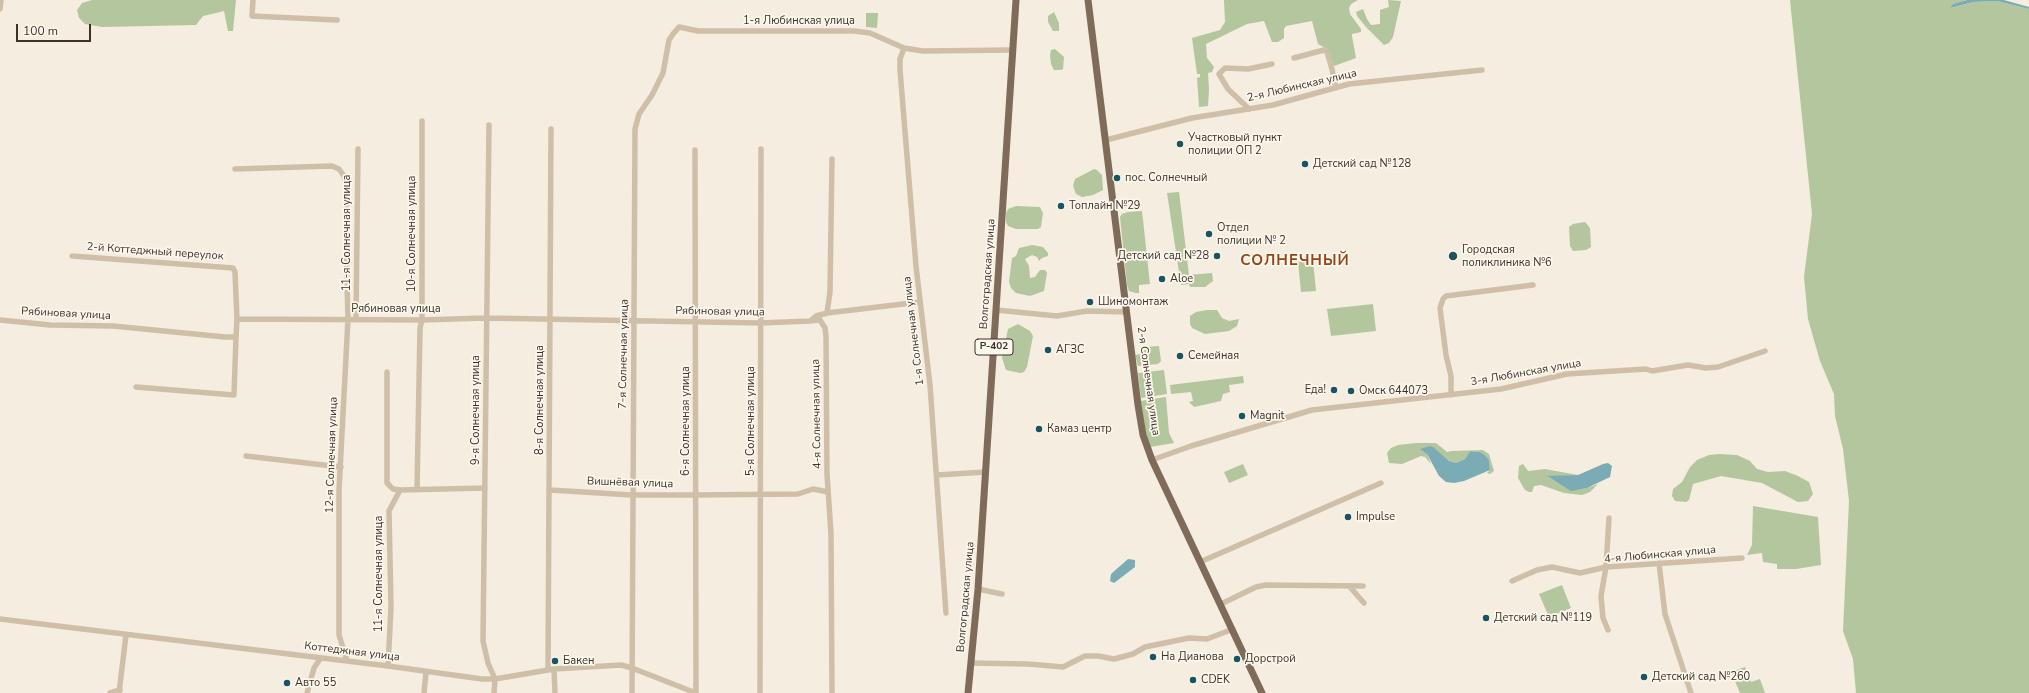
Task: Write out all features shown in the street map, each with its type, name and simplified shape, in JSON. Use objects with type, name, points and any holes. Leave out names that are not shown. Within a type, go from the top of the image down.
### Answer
[{"type":"main road","name":"Волгоградская улица","points":[[968,693],[978,589],[1016,0]]},
{"type":"main road","name":"2-я Солнечная улица","points":[[1088,0],[1141,423],[1152,460],[1262,693]]},
{"type":"street","points":[[0,8],[1,0]]},
{"type":"street","points":[[253,0],[252,16],[337,20]]},
{"type":"street","name":"1-я Любинская улица","points":[[679,27],[698,31],[854,31],[876,35],[904,48],[923,51],[953,52],[1012,50]]},
{"type":"street","name":"7-я Солнечная улица","points":[[632,693],[635,129],[639,114],[652,95],[663,73],[669,40],[679,27]]},
{"type":"street","name":"1-я Солнечная улица","points":[[904,48],[900,59],[900,70],[920,302],[930,385],[946,613]]},
{"type":"street","points":[[1294,58],[1324,50],[1329,56],[1336,88]]},
{"type":"street","points":[[1249,109],[1228,89],[1219,74],[1225,68],[1248,69],[1272,64]]},
{"type":"street","name":"2-я Любинская улица","points":[[1106,140],[1192,118],[1273,105],[1357,83],[1482,70]]},
{"type":"street","name":"10-я Солнечная улица","points":[[417,490],[420,328],[422,320],[422,121]]},
{"type":"street","name":"9-я Солнечная улица","points":[[489,125],[484,641],[488,663],[495,679],[494,693]]},
{"type":"street","name":"8-я Солнечная улица","points":[[551,129],[551,670],[555,693]]},
{"type":"street","name":"11-я Солнечная улица","points":[[356,318],[358,149]]},
{"type":"street","name":"5-я Солнечная улица","points":[[760,693],[761,149]]},
{"type":"street","name":"6-я Солнечная улица","points":[[695,150],[697,321],[696,693]]},
{"type":"street","points":[[827,313],[830,292],[832,159]]},
{"type":"street","name":"12-я Солнечная улица","points":[[235,169],[332,166],[339,169],[344,176],[346,186],[348,319],[341,467],[339,635],[347,661]]},
{"type":"street","name":"2-й Коттеджный переулок","points":[[72,256],[232,268],[235,272],[237,319]]},
{"type":"street","points":[[1451,395],[1451,376],[1446,355],[1440,308],[1443,299],[1446,296],[1533,285]]},
{"type":"street","points":[[810,321],[816,316],[827,313],[920,302]]},
{"type":"street","points":[[996,310],[1057,316],[1087,311],[1127,312]]},
{"type":"street","name":"Рябиновая улица","points":[[237,319],[356,318],[422,320],[486,318],[760,323],[810,321]]},
{"type":"street","points":[[136,387],[234,395],[237,319]]},
{"type":"street","name":"Рябиновая улица","points":[[0,320],[50,325],[113,326],[236,337]]},
{"type":"street","name":"4-я Солнечная улица","points":[[810,321],[820,320],[825,328],[826,336],[828,492],[831,534],[832,693]]},
{"type":"street","name":"3-я Любинская улица","points":[[1152,460],[1191,446],[1312,410],[1508,388],[1568,374],[1646,369],[1652,371],[1688,366],[1706,368],[1718,367],[1765,351]]},
{"type":"street","points":[[387,372],[387,484],[393,489],[400,490],[485,488]]},
{"type":"street","points":[[246,456],[341,467]]},
{"type":"street","points":[[937,475],[986,472]]},
{"type":"street","points":[[1200,562],[1381,483]]},
{"type":"street","name":"Вишнёвая улица","points":[[550,490],[632,495],[798,494],[812,489],[828,492]]},
{"type":"street","name":"11-я Солнечная улица","points":[[388,666],[391,607],[389,511],[400,490]]},
{"type":"street","points":[[1608,630],[1603,618],[1602,596],[1606,567],[1609,518]]},
{"type":"street","name":"4-я Любинская улица","points":[[1512,581],[1537,570],[1552,567],[1580,573],[1606,567],[1742,558]]},
{"type":"street","points":[[1659,563],[1665,614],[1691,693]]},
{"type":"street","points":[[1221,604],[1256,587],[1266,585],[1363,586]]},
{"type":"street","points":[[1349,586],[1364,603]]},
{"type":"street","points":[[978,589],[1002,594]]},
{"type":"street","name":"Коттеджная улица","points":[[0,620],[388,666],[468,678],[495,679],[551,670],[603,665],[632,668],[696,693]]},
{"type":"street","points":[[971,663],[1028,664],[1063,667],[1085,656],[1098,656],[1114,659],[1133,654],[1145,647],[1189,638],[1206,639],[1233,629]]},
{"type":"street","points":[[110,693],[119,691],[126,635]]},
{"type":"street","points":[[307,693],[314,668],[320,659]]},
{"type":"street","points":[[424,693],[426,672]]},
{"type":"green space","points":[[92,0],[236,0],[233,31],[228,31],[224,11],[203,16],[196,25],[102,27],[85,24],[79,18],[77,10],[82,3]]},
{"type":"green space","points":[[1224,0],[1358,0],[1351,4],[1349,8],[1350,14],[1361,29],[1361,32],[1352,34],[1356,58],[1334,66],[1327,49],[1318,44],[1312,21],[1286,26],[1284,29],[1284,38],[1278,42],[1272,42],[1264,21],[1247,24],[1206,44],[1207,58],[1214,67],[1212,72],[1208,73],[1208,106],[1199,107],[1197,78],[1200,77],[1200,74],[1197,74],[1192,38],[1220,30],[1225,22]]},
{"type":"green space","points":[[1388,0],[1401,1],[1393,37],[1389,43],[1384,45],[1366,27],[1357,16],[1356,12],[1363,9],[1371,25],[1380,24],[1380,10],[1389,7]]},
{"type":"green space","points":[[1790,0],[1967,0],[1953,4],[1952,8],[1973,2],[1997,1],[2029,9],[2029,693],[1856,693],[1853,659],[1843,631],[1849,501],[1843,449],[1835,416],[1834,394],[1820,361],[1808,319],[1804,277],[1812,214]]},
{"type":"green space","points":[[1054,12],[1059,23],[1059,31],[1053,31],[1048,22],[1048,16]]},
{"type":"green space","points":[[866,13],[878,13],[877,28],[866,27]]},
{"type":"green space","points":[[1055,49],[1064,57],[1063,69],[1061,70],[1054,70],[1051,64],[1051,50]]},
{"type":"green space","points":[[1094,169],[1102,175],[1103,190],[1093,195],[1082,197],[1076,194],[1073,186],[1075,179]]},
{"type":"green space","points":[[1179,192],[1189,275],[1212,273],[1213,281],[1205,287],[1190,287],[1189,284],[1181,285],[1167,193]]},
{"type":"green space","points":[[1016,206],[1040,207],[1043,213],[1041,227],[1038,229],[1016,229],[1008,226],[1006,222],[1006,213],[1008,209]]},
{"type":"green space","points":[[1142,211],[1150,284],[1139,285],[1139,293],[1136,293],[1129,291],[1127,285],[1120,217],[1122,214],[1128,212]]},
{"type":"green space","points":[[1585,222],[1590,228],[1591,247],[1586,250],[1573,251],[1570,246],[1569,227],[1573,224]]},
{"type":"green space","points":[[1032,245],[1043,247],[1048,253],[1048,256],[1039,261],[1037,257],[1032,255],[1025,259],[1029,266],[1030,278],[1035,277],[1040,270],[1045,270],[1047,273],[1044,291],[1030,296],[1016,293],[1011,288],[1009,282],[1012,258],[1016,256],[1019,248]]},
{"type":"green space","points":[[1313,261],[1316,291],[1301,292],[1298,262]]},
{"type":"green space","points":[[1373,304],[1376,331],[1331,336],[1327,309]]},
{"type":"green space","points":[[1217,310],[1222,318],[1229,321],[1239,319],[1237,326],[1229,331],[1205,334],[1192,328],[1190,324],[1190,316],[1196,312]]},
{"type":"green space","points":[[1018,324],[1030,331],[1033,336],[1027,367],[1024,372],[1020,373],[1006,370],[1002,358],[1008,329]]},
{"type":"green space","points":[[1159,346],[1161,361],[1158,364],[1138,366],[1135,355],[1141,354],[1141,350],[1145,350],[1144,347]]},
{"type":"green space","points":[[1164,370],[1167,394],[1141,398],[1138,373]]},
{"type":"green space","points":[[1243,376],[1244,383],[1229,385],[1230,392],[1223,394],[1221,401],[1194,407],[1189,402],[1193,401],[1191,392],[1171,394],[1170,385]]},
{"type":"green space","points":[[1166,397],[1169,433],[1174,443],[1150,447],[1143,424],[1140,401]]},
{"type":"green space","points":[[1436,443],[1447,452],[1483,450],[1489,454],[1494,471],[1490,474],[1487,473],[1490,470],[1489,460],[1480,452],[1470,451],[1465,459],[1456,463],[1449,461],[1429,446],[1421,449],[1427,454],[1431,464],[1425,457],[1421,456],[1402,464],[1389,463],[1387,453],[1391,448],[1398,445]]},
{"type":"green space","points":[[1709,455],[1737,455],[1750,461],[1757,469],[1768,472],[1785,471],[1798,476],[1809,482],[1813,494],[1808,501],[1798,502],[1762,483],[1721,476],[1693,484],[1689,500],[1686,502],[1675,501],[1672,496],[1673,489],[1682,482],[1690,467],[1697,460]]},
{"type":"green space","points":[[1243,464],[1248,475],[1229,483],[1224,472]]},
{"type":"green space","points":[[1523,464],[1528,471],[1545,469],[1578,475],[1548,477],[1571,490],[1587,488],[1598,484],[1590,492],[1582,495],[1564,493],[1541,485],[1534,486],[1532,492],[1529,492],[1525,490],[1518,478],[1519,466]]},
{"type":"green space","points":[[1753,506],[1818,517],[1821,565],[1796,569],[1777,569],[1777,564],[1763,562],[1762,553],[1747,555],[1752,545]]},
{"type":"green space","points":[[1562,585],[1571,608],[1549,617],[1539,594]]},
{"type":"green space","points":[[1745,667],[1751,682],[1760,679],[1765,693],[1740,693],[1731,672]]},
{"type":"water","points":[[1967,0],[2004,0],[2029,7],[2029,9],[1997,1],[1973,2],[1951,8],[1953,4]]},
{"type":"water","points":[[1429,446],[1433,447],[1449,461],[1456,463],[1465,459],[1470,451],[1480,452],[1489,460],[1490,470],[1464,481],[1454,483],[1446,482],[1439,476],[1427,454],[1420,449]]},
{"type":"water","points":[[1608,463],[1612,466],[1610,477],[1587,488],[1571,491],[1547,476],[1578,475]]},
{"type":"water","points":[[1128,559],[1135,560],[1135,567],[1114,583],[1110,581],[1111,574]]},
{"type":"place","name":"Участковый пункт полиции ОП 2","points":[[1180,144]]},
{"type":"place","name":"Детский сад №128","points":[[1305,164]]},
{"type":"place","name":"пос. Солнечный","points":[[1117,178]]},
{"type":"place","name":"Топлайн №29","points":[[1061,206]]},
{"type":"place","name":"Отдел полиции № 2","points":[[1209,234]]},
{"type":"place","name":"Детский сад №28","points":[[1217,256]]},
{"type":"place","name":"Городская поликлиника №6","points":[[1453,256]]},
{"type":"place","name":"Aloe","points":[[1162,279]]},
{"type":"place","name":"Шиномонтаж","points":[[1090,302]]},
{"type":"place","name":"АГЗС","points":[[1048,350]]},
{"type":"place","name":"Семейная","points":[[1180,356]]},
{"type":"place","name":"Еда!","points":[[1334,390]]},
{"type":"place","name":"Омск 644073","points":[[1351,391]]},
{"type":"place","name":"Magnit","points":[[1242,416]]},
{"type":"place","name":"Камаз центр","points":[[1039,429]]},
{"type":"place","name":"Impulse","points":[[1348,517]]},
{"type":"place","name":"Детский сад №119","points":[[1486,618]]},
{"type":"place","name":"На Дианова","points":[[1153,657]]},
{"type":"place","name":"Дорстрой","points":[[1237,659]]},
{"type":"place","name":"Бакен","points":[[555,661]]},
{"type":"place","name":"Детский сад №260","points":[[1644,677]]},
{"type":"place","name":"CDEK","points":[[1193,680]]},
{"type":"place","name":"Авто 55","points":[[287,683]]},
{"type":"district","name":"СОЛНЕЧНЫЙ","points":[[1295,261]]}]
